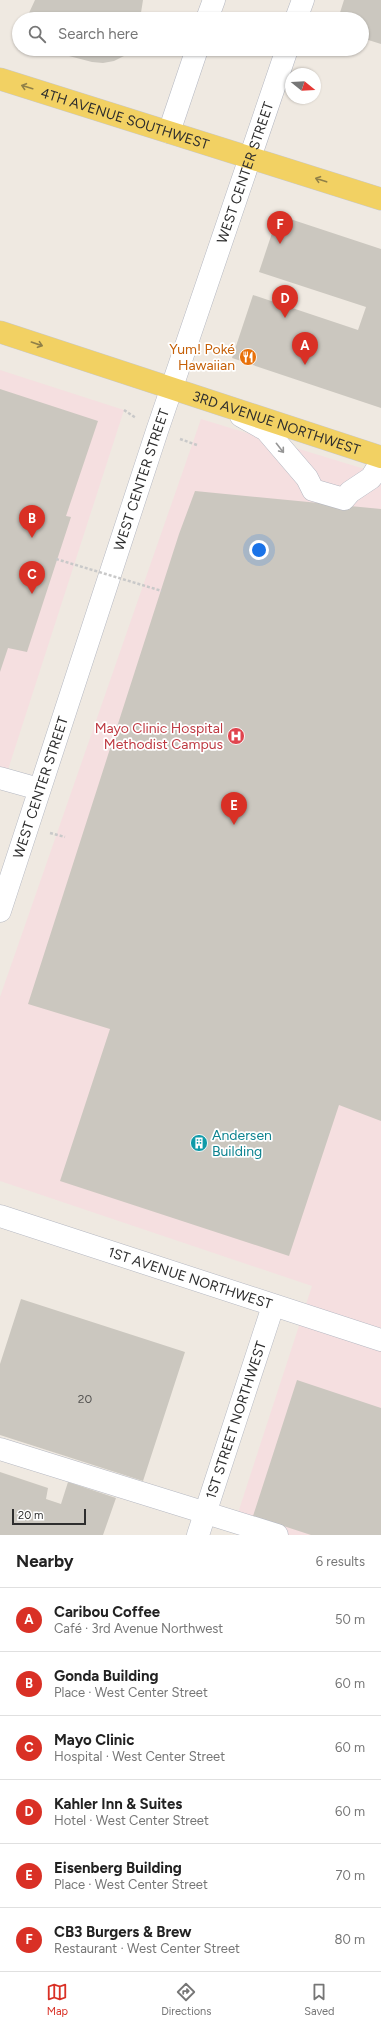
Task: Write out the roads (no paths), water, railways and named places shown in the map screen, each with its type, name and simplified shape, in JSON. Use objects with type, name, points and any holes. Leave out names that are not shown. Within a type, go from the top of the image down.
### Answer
[{"type":"main road","name":"4TH AVENUE SOUTHWEST","points":[[0,79],[381,199]]},
{"type":"main road","name":"3RD AVENUE NORTHWEST","points":[[0,332],[171,390],[381,457]]},
{"type":"street","points":[[210,12],[214,0]]},
{"type":"street","points":[[298,12],[302,0]]},
{"type":"street","points":[[169,132],[195,56]]},
{"type":"street","name":"WEST CENTER STREET","points":[[0,911],[171,390],[251,158],[284,56]]},
{"type":"street","points":[[228,408],[266,430],[307,478],[312,490],[344,499],[350,492],[371,478],[381,462]]},
{"type":"street","points":[[0,778],[40,789]]},
{"type":"street","name":"1ST AVENUE NORTHWEST","points":[[0,1216],[381,1340]]},
{"type":"street","name":"1ST STREET NORTHWEST","points":[[198,1535],[273,1306]]},
{"type":"street","points":[[0,1449],[277,1535]]},
{"type":"place","name":"CB3 Burgers & Brew","points":[[280,244]]},
{"type":"place","name":"Kahler Inn & Suites","points":[[285,318]]},
{"type":"place","name":"Yum! Poké Hawaiian","points":[[248,357]]},
{"type":"place","name":"Caribou Coffee","points":[[305,365]]},
{"type":"place","name":"Gonda Building","points":[[32,538]]},
{"type":"place","name":"Mayo Clinic","points":[[32,594]]},
{"type":"place","name":"Mayo Clinic Hospital Methodist Campus","points":[[236,736]]},
{"type":"place","name":"Eisenberg Building","points":[[234,825]]},
{"type":"place","name":"Andersen Building","points":[[199,1143]]}]
